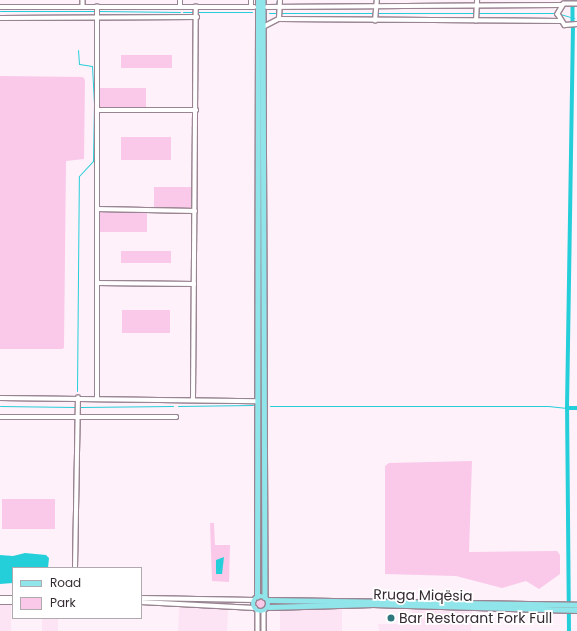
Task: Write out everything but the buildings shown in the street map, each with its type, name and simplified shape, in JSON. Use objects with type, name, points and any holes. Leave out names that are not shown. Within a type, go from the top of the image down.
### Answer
[{"type":"main road","points":[[258,0],[258,401],[256,609],[264,611],[269,607],[267,598],[263,0]]},
{"type":"main road","name":"Rruga Miqësia","points":[[256,598],[565,607]]},
{"type":"main road","name":"Rruga Miqësia","points":[[269,607],[372,604],[576,607]]},
{"type":"street","points":[[83,0],[83,7]]},
{"type":"street","points":[[180,0],[180,6]]},
{"type":"street","points":[[0,7],[252,7],[251,0]]},
{"type":"street","points":[[279,17],[280,0]]},
{"type":"street","points":[[375,21],[377,0]]},
{"type":"street","points":[[476,21],[477,0]]},
{"type":"street","points":[[267,7],[279,9],[477,11],[562,5],[569,2],[577,4]]},
{"type":"street","points":[[562,5],[558,12],[561,21],[567,26],[577,24]]},
{"type":"street","points":[[97,8],[97,398]]},
{"type":"street","points":[[193,400],[196,8]]},
{"type":"street","points":[[0,18],[197,16]]},
{"type":"street","points":[[263,27],[279,17],[375,21],[561,21]]},
{"type":"street","points":[[97,110],[196,110]]},
{"type":"street","points":[[97,209],[195,210]]},
{"type":"street","points":[[97,283],[194,284]]},
{"type":"street","points":[[0,398],[258,401]]},
{"type":"street","points":[[75,567],[78,398]]},
{"type":"street","points":[[0,417],[176,417]]},
{"type":"street","points":[[0,598],[12,598]]},
{"type":"street","points":[[142,598],[256,598]]},
{"type":"street","points":[[0,602],[12,602]]},
{"type":"street","points":[[142,602],[256,609],[258,631]]},
{"type":"street","points":[[264,611],[264,631]]},
{"type":"shaded area","points":[[0,605],[11,605],[11,631],[0,631]]},
{"type":"shaded area","points":[[179,607],[228,609],[227,631],[178,631]]},
{"type":"shaded area","points":[[280,608],[342,608],[342,631],[280,631]]},
{"type":"shaded area","points":[[412,610],[472,611],[471,631],[379,631],[378,624],[412,624]]},
{"type":"shaded area","points":[[42,619],[58,619],[58,631],[42,631]]},
{"type":"green space","points":[[121,55],[172,55],[172,68],[121,68]]},
{"type":"green space","points":[[0,76],[83,77],[85,80],[84,159],[66,161],[64,348],[62,349],[0,349]]},
{"type":"green space","points":[[99,88],[146,88],[146,109],[99,109]]},
{"type":"green space","points":[[121,137],[171,137],[171,160],[121,160]]},
{"type":"green space","points":[[154,187],[194,187],[194,209],[154,209]]},
{"type":"green space","points":[[99,211],[147,211],[147,232],[99,232]]},
{"type":"green space","points":[[121,251],[171,251],[171,263],[121,263]]},
{"type":"green space","points":[[122,310],[170,310],[170,333],[122,333]]},
{"type":"green space","points":[[472,461],[469,552],[557,551],[560,555],[560,574],[539,589],[526,581],[502,588],[456,576],[385,574],[385,466],[389,463]]},
{"type":"green space","points":[[2,499],[55,499],[55,529],[2,529]]},
{"type":"green space","points":[[210,523],[214,523],[215,545],[230,545],[229,582],[212,581]]},
{"type":"green space","points":[[261,599],[266,604],[261,609],[256,604]]},
{"type":"water","points":[[25,553],[46,555],[49,558],[48,567],[12,567],[12,583],[0,584],[0,555],[13,556]]},
{"type":"water","points":[[224,557],[222,574],[216,574],[216,560]]},
{"type":"waterway","points":[[276,4],[277,0]]},
{"type":"waterway","points":[[573,4],[573,24]]},
{"type":"waterway","points":[[0,11],[95,11]]},
{"type":"waterway","points":[[99,11],[180,12]]},
{"type":"waterway","points":[[183,12],[194,12]]},
{"type":"waterway","points":[[198,12],[252,12]]},
{"type":"waterway","points":[[269,13],[375,13]]},
{"type":"waterway","points":[[378,13],[475,13]]},
{"type":"waterway","points":[[478,13],[557,13]]},
{"type":"waterway","points":[[560,14],[574,18]]},
{"type":"waterway","points":[[569,631],[567,408],[573,28]]},
{"type":"waterway","points":[[77,391],[79,176],[93,161],[94,104],[92,66],[79,64],[78,50]]},
{"type":"waterway","points":[[178,406],[253,405]]},
{"type":"waterway","points":[[0,406],[75,407]]},
{"type":"waterway","points":[[80,407],[173,406]]},
{"type":"waterway","points":[[270,406],[548,406],[567,408]]},
{"type":"waterway","points":[[567,408],[577,408]]},
{"type":"place","name":"Bar Restorant Fork Full","points":[[391,618]]}]
